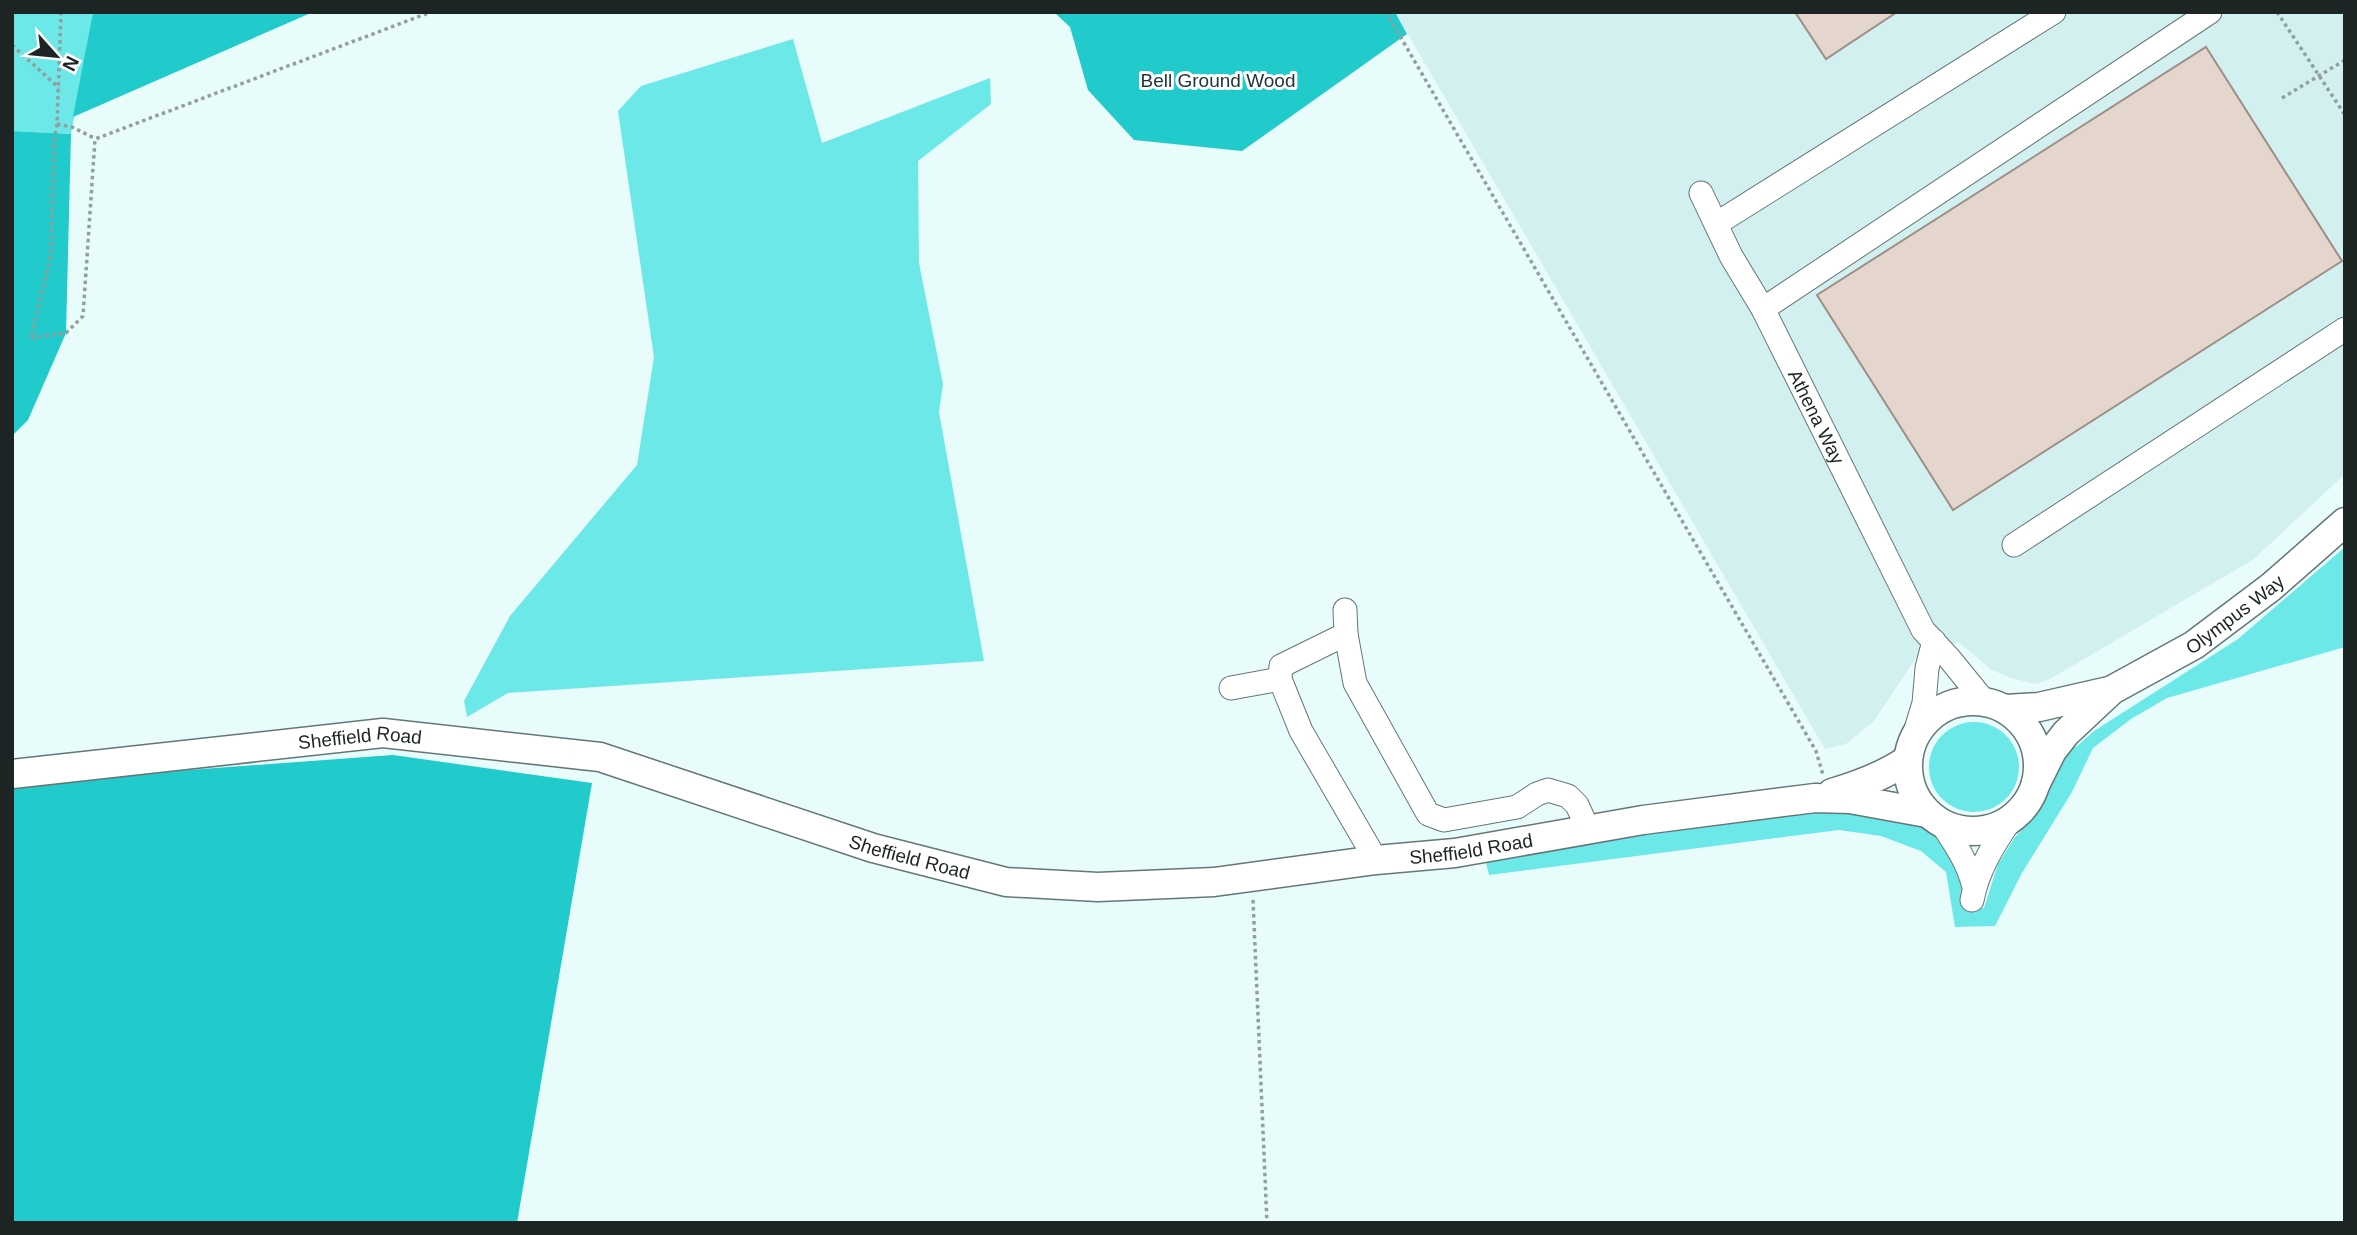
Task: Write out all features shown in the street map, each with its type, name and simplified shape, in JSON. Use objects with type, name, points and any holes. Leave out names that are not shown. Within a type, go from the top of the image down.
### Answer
[{"type":"main road","name":"Olympus Way","points":[[2011,818],[2026,803],[2052,751],[2066,733],[2112,690],[2194,645],[2271,587],[2345,522]]},
{"type":"main road","name":"Olympus Way","points":[[1910,750],[1925,721],[1942,708],[1962,701],[2039,707],[2112,690]]},
{"type":"main road","points":[[1994,705],[2022,722],[2033,741],[2038,762],[2036,783]]},
{"type":"main road","name":"Sheffield Road","points":[[12,774],[383,733],[600,757],[873,848],[1006,882],[1098,887],[1214,882],[1376,860],[1455,853],[1690,813],[1822,796],[1890,772],[1910,750]]},
{"type":"main road","points":[[1910,750],[1909,782],[1916,799],[1935,818],[1959,830],[1977,831],[1995,827],[2011,818]]},
{"type":"main road","name":"Sheffield Road","points":[[1822,796],[1850,799],[1935,818]]},
{"type":"street","points":[[1716,224],[2054,12]]},
{"type":"street","points":[[1763,309],[2210,12]]},
{"type":"street","name":"Athena Way","points":[[1701,193],[1731,256],[1763,309],[1923,630],[1994,705]]},
{"type":"street","points":[[2014,545],[2345,329]]},
{"type":"street","points":[[1345,610],[1346,634],[1355,683],[1428,814],[1444,820],[1517,807],[1548,790],[1568,796],[1577,805],[1588,829]]},
{"type":"street","points":[[1346,634],[1281,666],[1279,679],[1301,731],[1376,860]]},
{"type":"street","points":[[1910,750],[1924,703],[1927,668],[1934,640]]},
{"type":"street","points":[[1231,688],[1279,679]]},
{"type":"street","points":[[1935,818],[1970,869],[1973,894],[1994,843],[2011,818]]},
{"type":"path","points":[[61,12],[51,255],[30,338],[66,332],[83,316],[95,139]]},
{"type":"path","points":[[57,124],[72,127],[95,139],[431,12]]},
{"type":"path","points":[[1386,12],[1816,751],[1822,796]]},
{"type":"path","points":[[2277,12],[2345,115]]},
{"type":"path","points":[[12,45],[59,88]]},
{"type":"path","points":[[2282,98],[2345,60]]},
{"type":"path","points":[[1253,877],[1267,1223]]},
{"type":"shaded area","points":[[12,12],[93,12],[71,134],[12,131]]},
{"type":"shaded area","points":[[1395,12],[2345,12],[2345,474],[2254,559],[2050,679],[2035,684],[2011,678],[1992,670],[1958,642],[1916,658],[1874,721],[1846,744],[1825,749]]},
{"type":"shaded area","points":[[793,39],[822,143],[990,78],[991,104],[918,161],[919,263],[943,384],[939,412],[984,661],[508,693],[467,717],[464,701],[510,616],[637,465],[654,357],[618,111],[641,86]]},
{"type":"shaded area","points":[[2345,547],[2345,647],[2167,698],[2131,719],[2093,748],[2072,792],[2022,873],[1995,926],[1955,927],[1946,872],[1921,851],[1881,836],[1839,830],[1489,875],[1485,859],[1826,803],[1911,821],[1929,830],[1942,842],[1957,866],[1963,886],[1961,905],[1984,908],[1998,864],[2015,837],[2030,822],[2044,797],[2057,763],[2070,744],[2076,747],[2094,731],[2238,639]]},
{"type":"shaded area","points":[[1974,722],[1991,725],[2006,735],[2016,750],[2019,767],[2016,784],[2006,799],[1991,809],[1974,812],[1957,809],[1942,799],[1932,784],[1929,767],[1932,750],[1942,735],[1957,725]]},
{"type":"green space","points":[[93,12],[313,12],[73,117]]},
{"type":"green space","name":"Bell Ground Wood","points":[[1054,12],[1395,12],[1407,34],[1242,151],[1134,140],[1088,90],[1070,27]]},
{"type":"green space","points":[[12,131],[71,134],[66,333],[28,420],[12,436]]},
{"type":"green space","points":[[393,755],[592,783],[517,1223],[12,1223],[12,783]]},
{"type":"building","points":[[1795,12],[1897,12],[1826,59]]},
{"type":"building","points":[[2206,47],[2342,261],[1953,510],[1817,295]]}]
